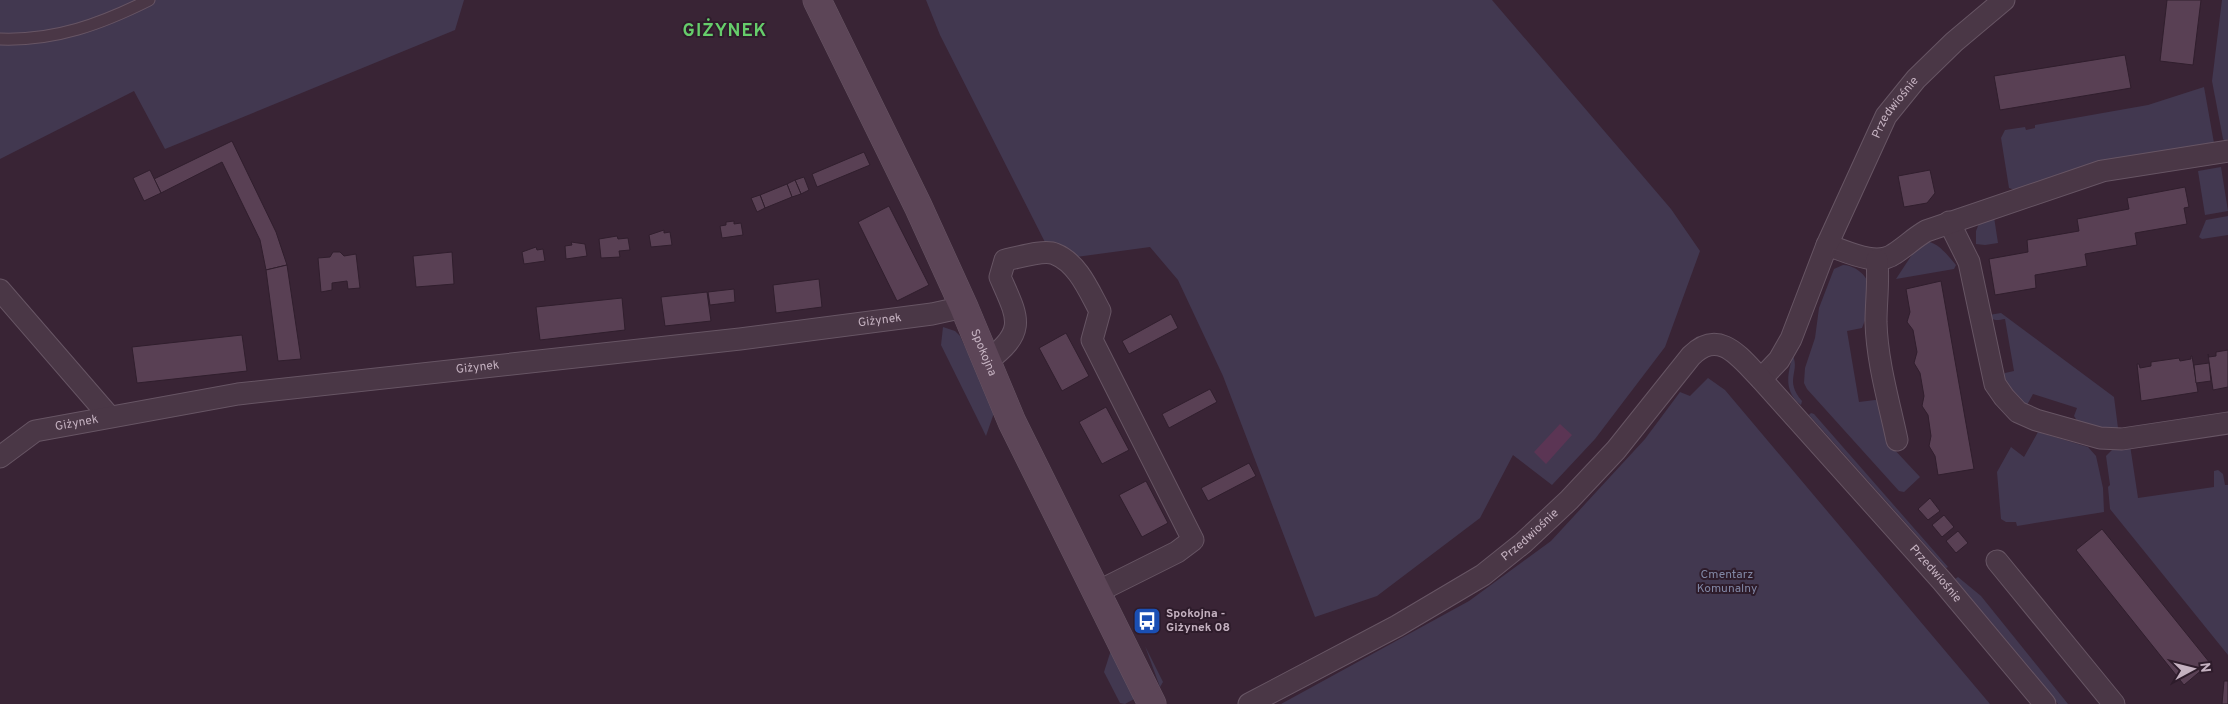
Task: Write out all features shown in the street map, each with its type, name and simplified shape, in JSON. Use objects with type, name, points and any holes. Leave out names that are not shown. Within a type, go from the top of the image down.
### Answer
[{"type":"street","name":"Spokojna","points":[[817,0],[918,206],[964,307],[1012,422],[1152,704]]},
{"type":"street","name":"Przedwiośnie","points":[[1761,379],[1780,360],[1790,339],[1827,245],[1886,116],[1916,79],[1954,42],[2004,0]]},
{"type":"street","points":[[1827,245],[1877,260],[1893,256],[1919,235],[1949,222],[2102,171],[2228,151]]},
{"type":"street","points":[[1949,222],[1969,262],[1995,384],[2018,412],[2036,420],[2085,434],[2115,440],[2228,422]]},
{"type":"street","points":[[986,362],[1001,351],[1013,335],[1017,321],[1015,310],[1000,277],[1006,260],[1035,254],[1054,254],[1079,272],[1100,311],[1092,340],[1193,540],[1177,552],[1097,592]]},
{"type":"street","points":[[1877,260],[1879,283],[1876,323],[1883,376],[1897,440]]},
{"type":"street","points":[[0,290],[109,416]]},
{"type":"street","name":"Giżynek","points":[[0,457],[35,431],[238,394],[740,339],[932,314],[964,307]]},
{"type":"street","name":"Przedwiośnie","points":[[1248,704],[1397,626],[1483,575],[1523,543],[1569,500],[1616,450],[1699,348],[1710,344],[1720,344],[1731,349],[1761,379],[1942,581],[2045,704]]},
{"type":"street","points":[[1998,561],[2114,704]]},
{"type":"lane","points":[[0,39],[27,40],[79,30],[112,19],[149,0]]},
{"type":"green space","points":[[0,0],[464,0],[455,30],[165,149],[134,91],[0,159]]},
{"type":"green space","points":[[926,0],[1492,0],[1671,209],[1700,251],[1665,347],[1595,439],[1552,485],[1513,455],[1480,518],[1377,596],[1315,617],[1223,376],[1178,280],[1150,247],[1054,260],[940,35]]},
{"type":"green space","points":[[2222,0],[2228,0],[2228,139],[2225,141],[2223,139],[2212,81]]},
{"type":"green space","points":[[2204,87],[2214,143],[2015,190],[2009,188],[2001,138],[2005,130],[2025,127],[2026,130],[2035,128],[2035,125],[2148,105]]},
{"type":"green space","points":[[2221,167],[2228,211],[2205,215],[2198,171]]},
{"type":"green space","points":[[2228,216],[2228,235],[2202,239],[2199,237],[2206,220]]},
{"type":"green space","points":[[1994,217],[1998,243],[1976,244],[1976,231],[1980,221]]},
{"type":"green space","points":[[1923,241],[1933,243],[1942,249],[1956,265],[1954,269],[1896,279],[1917,247]]},
{"type":"green space","points":[[1843,265],[1861,272],[1870,288],[1871,302],[1862,328],[1847,331],[1859,402],[1881,401],[1892,447],[1920,477],[1904,492],[1899,491],[1807,389],[1804,383],[1805,368],[1815,338],[1819,308],[1834,269]]},
{"type":"green space","points":[[2001,313],[2114,397],[2118,428],[2108,430],[2079,424],[2074,416],[2077,408],[2033,394],[2027,405],[2022,405],[2002,377],[2005,373],[2014,371],[2005,319],[1994,320],[1989,315]]},
{"type":"green space","points":[[943,327],[955,331],[960,336],[995,410],[986,436],[941,345]]},
{"type":"green space","points":[[1793,356],[1795,367],[1793,382],[1797,394],[1802,401],[1801,405],[1789,389],[1788,376]]},
{"type":"green space","name":"Cmentarz Komunalny","points":[[1708,378],[1725,390],[1990,704],[1281,704],[1469,601],[1551,541],[1645,439],[1680,392],[1690,396]]},
{"type":"green space","points":[[1811,413],[1814,414],[1948,567],[1946,568],[1809,415]]},
{"type":"green space","points":[[2038,432],[2088,447],[2096,456],[2103,488],[2104,512],[2017,526],[2016,522],[2006,522],[2001,519],[1997,472],[2011,447],[2024,457]]},
{"type":"green space","points":[[2130,445],[2138,498],[2214,487],[2214,471],[2218,470],[2223,474],[2225,485],[2228,485],[2228,655],[2110,509],[2108,487],[2110,485],[2106,456],[2114,448]]},
{"type":"green space","points":[[1958,577],[1981,596],[2068,704],[2058,704],[1955,579]]},
{"type":"green space","points":[[1145,646],[1163,682],[1160,687]]},
{"type":"green space","points":[[1111,650],[1136,698],[1125,704],[1120,703],[1104,672]]},
{"type":"shaded area","points":[[1560,424],[1572,435],[1546,464],[1534,452]]},
{"type":"building","points":[[2167,0],[2201,0],[2193,65],[2160,61]]},
{"type":"building","points":[[2125,55],[2131,88],[2000,110],[1994,76]]},
{"type":"building","points":[[232,141],[276,232],[287,265],[266,270],[260,240],[222,162],[161,193],[154,179]]},
{"type":"building","points":[[864,152],[870,165],[817,187],[812,174]]},
{"type":"building","points":[[150,170],[161,193],[144,201],[133,178]]},
{"type":"building","points":[[1930,170],[1935,193],[1927,203],[1904,207],[1898,176]]},
{"type":"building","points":[[804,177],[809,190],[801,194],[795,180]]},
{"type":"building","points":[[795,180],[801,194],[792,197],[787,184]]},
{"type":"building","points":[[787,184],[792,197],[765,208],[760,195]]},
{"type":"building","points":[[2185,187],[2189,207],[2184,208],[2187,224],[2135,233],[2137,245],[2085,254],[2087,266],[2035,275],[2036,288],[1995,295],[1989,259],[2028,252],[2027,240],[2079,231],[2077,219],[2129,209],[2127,198]]},
{"type":"building","points":[[760,195],[765,208],[757,212],[751,198]]},
{"type":"building","points":[[889,206],[929,285],[897,301],[858,222]]},
{"type":"building","points":[[734,221],[734,224],[741,223],[743,235],[722,238],[720,226],[726,225],[726,222]]},
{"type":"building","points":[[664,230],[664,233],[670,232],[672,245],[651,247],[649,235]]},
{"type":"building","points":[[617,236],[618,239],[628,238],[630,250],[619,251],[620,257],[601,258],[599,239]]},
{"type":"building","points":[[571,242],[585,244],[587,256],[566,259],[565,246],[572,245]]},
{"type":"building","points":[[536,247],[537,250],[543,249],[545,261],[524,264],[522,252]]},
{"type":"building","points":[[333,252],[340,252],[344,256],[356,254],[360,288],[348,289],[347,281],[332,283],[332,290],[321,292],[318,258],[330,257]]},
{"type":"building","points":[[452,252],[454,284],[416,287],[413,256]]},
{"type":"building","points":[[287,265],[301,359],[278,361],[266,270]]},
{"type":"building","points":[[819,279],[822,307],[776,313],[773,285]]},
{"type":"building","points":[[1941,281],[1974,469],[1938,475],[1935,456],[1929,446],[1931,436],[1928,415],[1922,406],[1924,396],[1920,373],[1914,363],[1917,352],[1913,330],[1907,322],[1910,312],[1906,289]]},
{"type":"building","points":[[734,289],[735,302],[710,305],[708,292]]},
{"type":"building","points":[[707,292],[711,321],[665,326],[661,297]]},
{"type":"building","points":[[622,298],[625,330],[540,340],[536,307]]},
{"type":"building","points":[[1171,314],[1178,328],[1129,354],[1122,341]]},
{"type":"building","points":[[1066,333],[1089,376],[1062,391],[1039,348]]},
{"type":"building","points":[[242,335],[247,371],[137,383],[132,347]]},
{"type":"building","points":[[2228,350],[2228,387],[2213,390],[2208,354],[2209,357],[2216,356],[2216,352]]},
{"type":"building","points":[[2191,356],[2198,392],[2141,401],[2137,364],[2139,364],[2140,368],[2151,366],[2151,362],[2179,358],[2180,361],[2191,359]]},
{"type":"building","points":[[2209,363],[2211,381],[2196,383],[2194,365]]},
{"type":"building","points":[[1210,389],[1217,402],[1169,428],[1162,414]]},
{"type":"building","points":[[1106,407],[1129,450],[1102,464],[1079,422]]},
{"type":"building","points":[[1249,463],[1256,476],[1208,501],[1201,488]]},
{"type":"building","points":[[1146,481],[1168,523],[1142,537],[1119,495]]},
{"type":"building","points":[[1930,498],[1940,511],[1928,520],[1918,509]]},
{"type":"building","points":[[1944,515],[1954,527],[1942,537],[1932,525]]},
{"type":"building","points":[[2102,529],[2210,663],[2184,685],[2076,550]]},
{"type":"building","points":[[1958,531],[1968,543],[1956,553],[1946,541]]},
{"type":"building","points":[[2224,681],[2228,681],[2228,704],[2222,704]]},
{"type":"place","name":"Spokojna - Giżynek 08","points":[[1147,621]]},
{"type":"district","name":"GIŻYNEK","points":[[725,31]]}]
